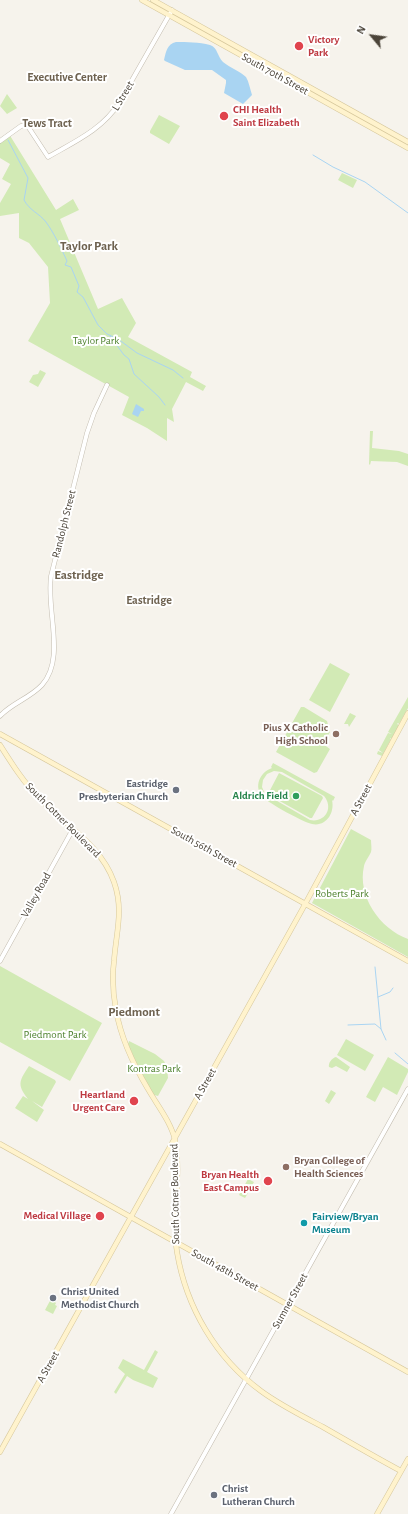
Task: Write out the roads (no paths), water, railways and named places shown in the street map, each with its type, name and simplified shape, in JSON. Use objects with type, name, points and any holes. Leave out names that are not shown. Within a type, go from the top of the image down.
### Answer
[{"type":"main road","name":"South 70th Street","points":[[142,0],[170,13],[408,142]]},
{"type":"main road","name":"South 70th Street","points":[[153,0],[170,13],[408,148]]},
{"type":"main road","name":"A Street","points":[[0,1452],[305,904],[408,713]]},
{"type":"main road","name":"South 56th Street","points":[[0,734],[408,961]]},
{"type":"main road","name":"South Cotner Boulevard","points":[[0,745],[11,763],[31,789],[101,857],[110,872],[116,887],[120,914],[114,959],[113,984],[119,1023],[132,1061],[164,1115],[174,1139],[177,1163],[175,1212],[176,1242],[183,1277],[196,1313],[217,1347],[246,1379],[274,1400],[401,1471]]},
{"type":"main road","name":"South 48th Street","points":[[0,1144],[408,1372]]},
{"type":"main road","points":[[377,1514],[408,1459]]},
{"type":"street","name":"L Street","points":[[0,141],[21,126],[25,125],[29,127],[48,157],[95,129],[120,103],[170,13]]},
{"type":"street","name":"Randolph Street","points":[[0,716],[10,707],[41,686],[52,667],[54,651],[50,599],[51,576],[90,423],[107,385]]},
{"type":"street","name":"Valley Road","points":[[0,961],[73,829]]},
{"type":"street","name":"Sumner Street","points":[[171,1514],[408,1089]]},
{"type":"water","points":[[176,42],[197,43],[213,46],[223,62],[246,77],[252,95],[243,104],[224,93],[226,80],[212,70],[185,70],[165,61],[167,49]]},
{"type":"water","points":[[136,404],[144,409],[138,417],[132,414]]},
{"type":"waterway","points":[[8,140],[28,178],[24,200],[29,207],[46,222],[52,231],[67,261],[65,265],[71,267],[79,286],[77,292],[83,297],[98,325],[107,334],[118,339],[137,353],[173,370],[183,378]]},
{"type":"waterway","points":[[313,155],[333,167],[365,182],[408,213]]},
{"type":"waterway","points":[[110,336],[124,355],[129,359],[134,374],[159,397],[165,405]]},
{"type":"waterway","points":[[375,967],[381,1029],[386,1040]]},
{"type":"waterway","points":[[378,997],[390,992],[393,988]]},
{"type":"waterway","points":[[348,1025],[375,1024],[381,1029]]},
{"type":"waterway","points":[[395,1053],[408,1064]]},
{"type":"place","name":"Victory Park","points":[[299,46]]},
{"type":"place","name":"CHI Health Saint Elizabeth","points":[[224,116]]},
{"type":"place","name":"Pius X Catholic High School","points":[[336,734]]},
{"type":"place","name":"Eastridge Presbyterian Church","points":[[176,790]]},
{"type":"place","name":"Aldrich Field","points":[[296,796]]},
{"type":"place","name":"Heartland Urgent Care","points":[[134,1101]]},
{"type":"place","name":"Bryan College of Health Sciences","points":[[286,1167]]},
{"type":"place","name":"Bryan Health East Campus","points":[[268,1181]]},
{"type":"place","name":"Medical Village","points":[[100,1216]]},
{"type":"place","name":"Fairview/Bryan Museum","points":[[304,1223]]},
{"type":"place","name":"Christ United Methodist Church","points":[[53,1298]]},
{"type":"place","name":"Christ Lutheran Church","points":[[214,1495]]},
{"type":"district","name":"Executive Center","points":[[67,77]]},
{"type":"district","name":"Tews Tract","points":[[47,123]]},
{"type":"district","name":"Taylor Park","points":[[89,246]]},
{"type":"district","name":"Eastridge","points":[[79,575]]},
{"type":"district","name":"Eastridge","points":[[149,600]]},
{"type":"district","name":"Piedmont","points":[[134,1012]]},
{"type":"park label","name":"Roberts Park","points":[[342,894]]},
{"type":"park label","name":"Piedmont Park","points":[[55,1035]]},
{"type":"park label","name":"Kontras Park","points":[[154,1069]]}]
